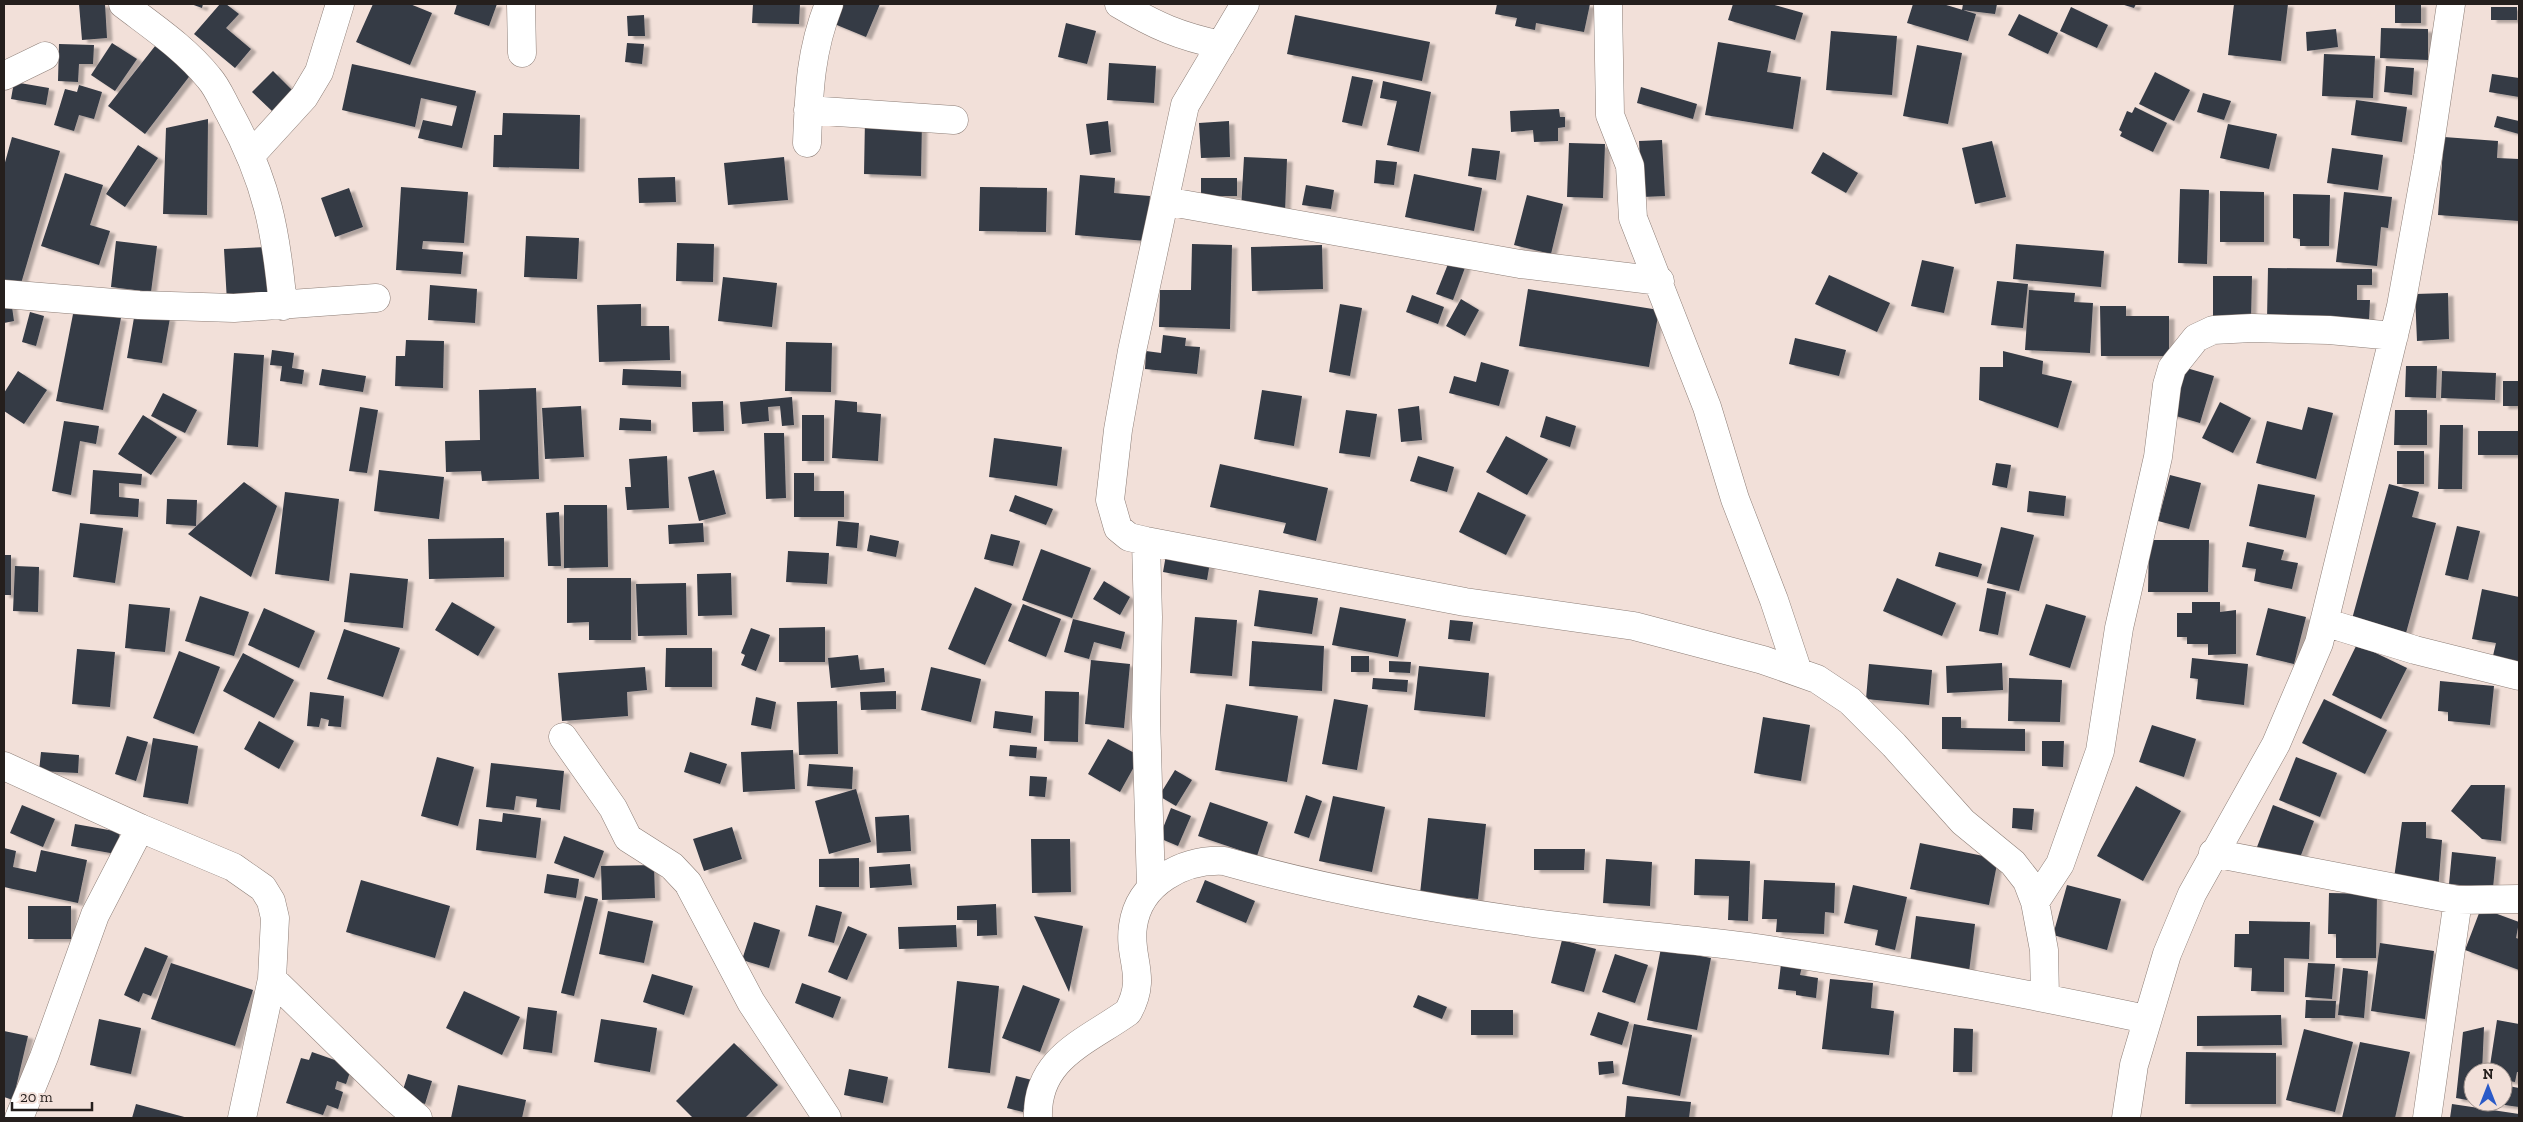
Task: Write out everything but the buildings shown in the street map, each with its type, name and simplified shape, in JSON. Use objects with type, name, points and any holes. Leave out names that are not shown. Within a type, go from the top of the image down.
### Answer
[{"type":"street","points":[[123,4],[178,45],[210,79],[252,155],[268,204],[277,248],[283,306]]},
{"type":"street","points":[[252,155],[304,97],[319,72],[340,4]]},
{"type":"street","points":[[521,4],[522,53]]},
{"type":"street","points":[[807,143],[808,87],[817,35],[829,4]]},
{"type":"street","points":[[1119,4],[1149,22],[1183,36],[1221,45]]},
{"type":"street","points":[[1245,4],[1185,105],[1166,201],[1132,351],[1111,483],[1110,500],[1118,528],[1130,537],[1146,541],[1465,602],[1634,626],[1763,660],[1817,679],[1850,701],[1894,745],[1964,822],[2013,863],[2027,881],[2035,902],[2044,950],[2045,997]]},
{"type":"street","points":[[1608,4],[1610,115],[1630,166],[1633,218],[1660,282],[1707,407],[1735,499],[1774,600],[1798,672]]},
{"type":"street","points":[[2126,1118],[2134,1065],[2146,1018],[2167,954],[2184,911],[2213,853],[2276,744],[2319,643],[2394,336],[2428,156],[2452,4]]},
{"type":"street","points":[[4,76],[45,56]]},
{"type":"street","points":[[808,110],[954,120]]},
{"type":"street","points":[[1166,201],[1520,264],[1660,282]]},
{"type":"street","points":[[4,294],[140,305],[234,308],[376,298]]},
{"type":"street","points":[[2035,902],[2060,864],[2100,751],[2119,628],[2158,457],[2167,385],[2172,368],[2196,338],[2213,330],[2252,328],[2329,330],[2394,336]]},
{"type":"street","points":[[1146,541],[1148,617],[1146,717],[1151,886]]},
{"type":"street","points":[[2324,622],[2415,650],[2519,676]]},
{"type":"street","points":[[563,737],[613,808],[628,838],[672,866],[688,883],[751,1002],[827,1118]]},
{"type":"street","points":[[4,766],[140,828],[233,867],[263,888],[271,901],[275,918],[272,979],[242,1118]]},
{"type":"street","points":[[19,1118],[44,1057],[95,915],[140,828]]},
{"type":"street","points":[[2213,853],[2458,900],[2519,899]]},
{"type":"street","points":[[1038,1118],[1043,1082],[1055,1064],[1128,1012],[1134,1001],[1138,980],[1133,926],[1140,905],[1151,886],[1170,873],[1209,860],[1224,861],[1340,890],[1438,908],[1517,921],[1749,947],[2045,997],[2146,1018]]},
{"type":"street","points":[[2427,1118],[2458,900]]},
{"type":"street","points":[[272,979],[380,1085],[418,1118]]}]
